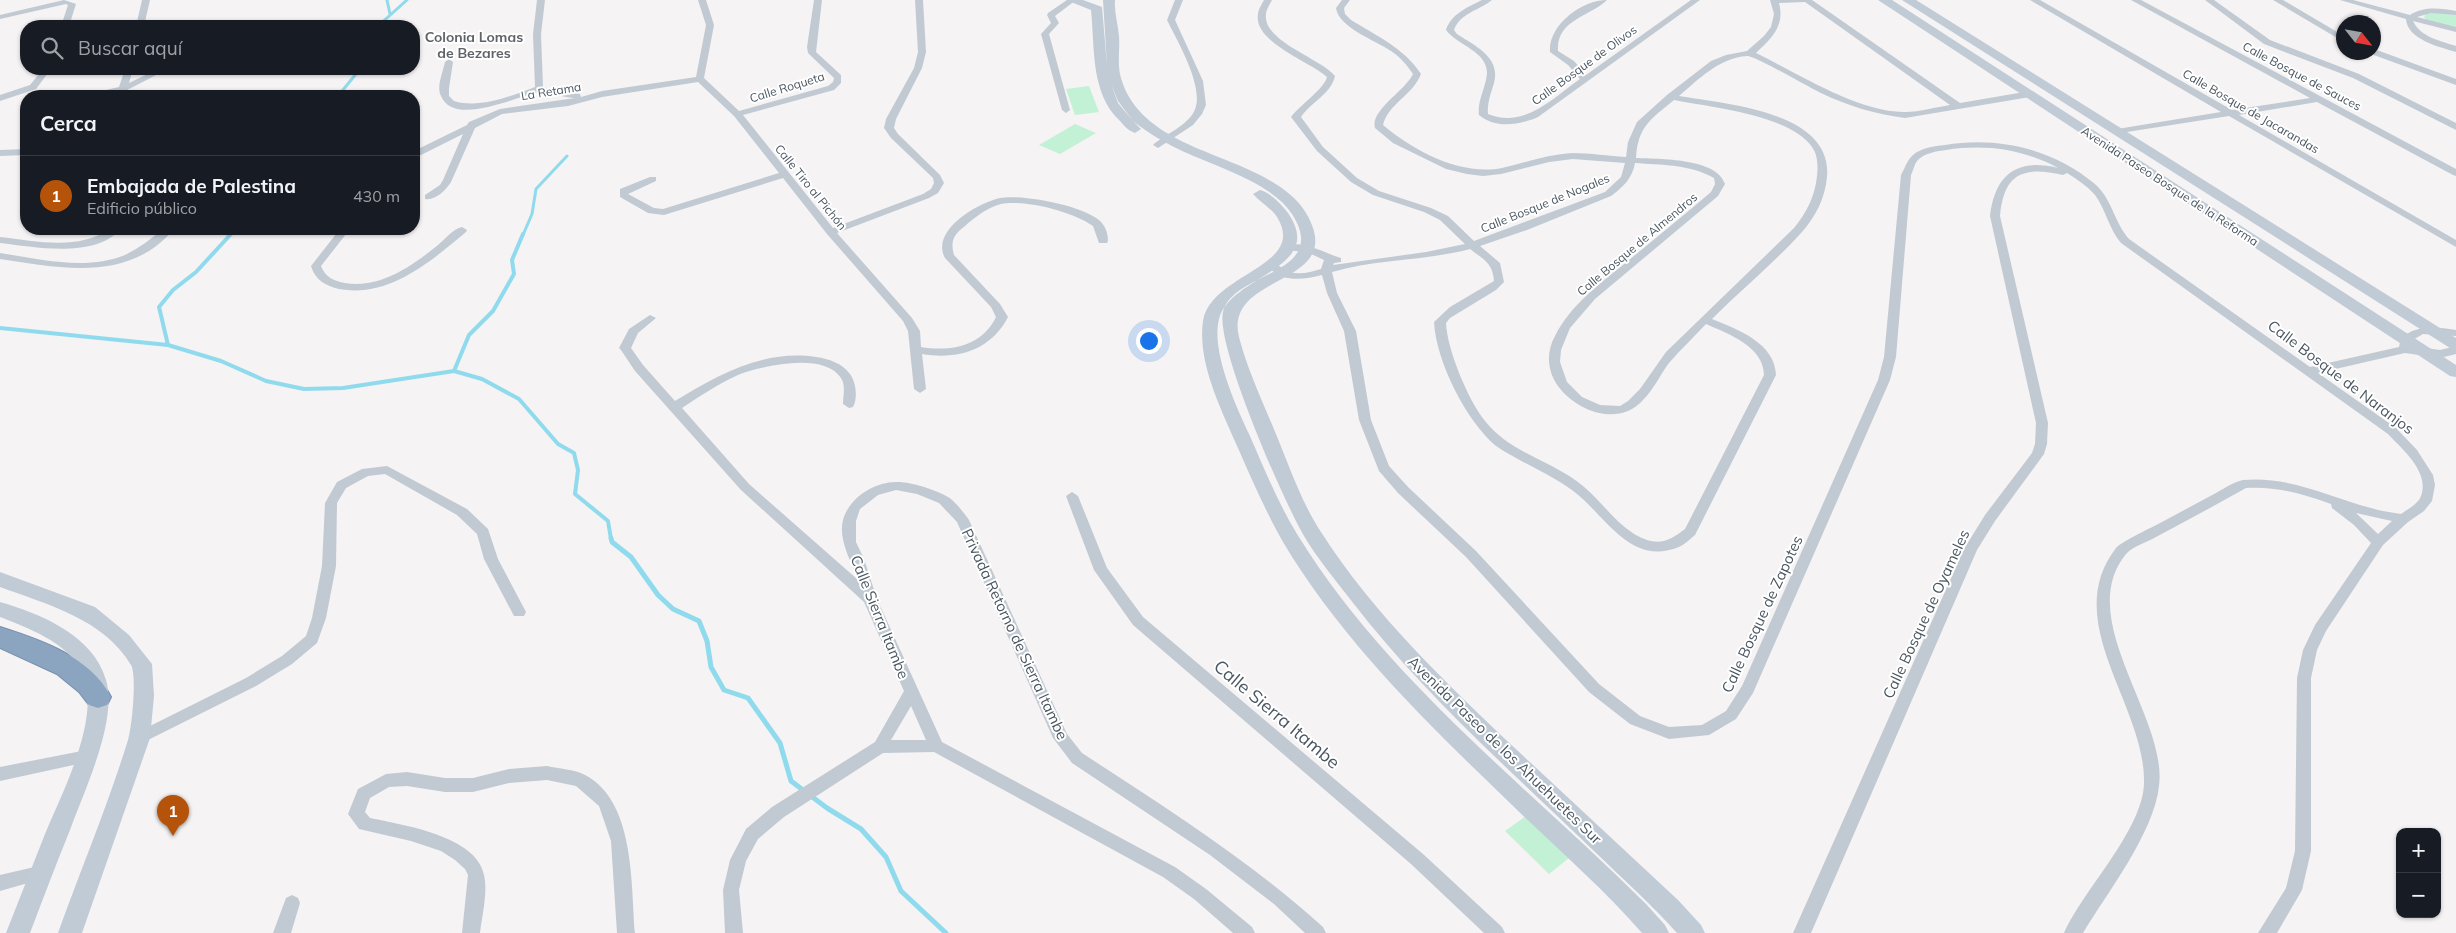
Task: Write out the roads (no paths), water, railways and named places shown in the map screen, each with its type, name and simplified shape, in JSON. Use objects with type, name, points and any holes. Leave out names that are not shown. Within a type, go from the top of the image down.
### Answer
[{"type":"highway","points":[[0,637],[67,666],[86,680],[98,697]]},
{"type":"street","points":[[141,20],[146,0]]},
{"type":"street","points":[[539,88],[537,34],[541,0]]},
{"type":"street","points":[[700,79],[710,25],[702,0]]},
{"type":"street","name":"Calle Roqueta","points":[[738,114],[831,88],[837,83],[838,77],[812,53],[811,47],[818,0]]},
{"type":"street","points":[[831,232],[926,196],[935,190],[939,183],[937,177],[894,136],[889,128],[891,119],[918,68],[922,52],[919,0]]},
{"type":"street","points":[[1066,110],[1045,34],[1055,23],[1051,15],[1072,0],[1101,3],[1120,92],[1135,117],[1163,142],[1266,198],[1285,218],[1292,238],[1289,248]]},
{"type":"street","points":[[1163,142],[1191,122],[1199,112],[1202,103],[1201,82],[1171,20],[1179,0]]},
{"type":"street","points":[[1268,0],[1263,6],[1260,20],[1266,32],[1280,44],[1324,67],[1331,76],[1330,85],[1303,106],[1296,117],[1301,127],[1339,167],[1360,183],[1375,192],[1428,210],[1446,220],[1472,245],[1491,258],[1499,270],[1499,282],[1490,290],[1457,305],[1440,322],[1440,336],[1444,350],[1469,405],[1481,425],[1501,442],[1578,489],[1620,531],[1637,541],[1654,545],[1674,543],[1690,532],[1770,375],[1769,362],[1757,348],[1735,334],[1706,320]]},
{"type":"street","name":"Calle Bosque de Almendros","points":[[1346,0],[1340,8],[1341,14],[1348,22],[1412,64],[1417,74],[1414,83],[1379,118],[1378,126],[1396,141],[1449,167],[1483,173],[1573,156],[1631,162],[1684,164],[1704,168],[1718,176],[1720,184],[1715,194],[1591,297],[1562,333],[1555,351],[1557,369],[1565,386],[1575,398],[1599,410],[1623,410],[1640,399],[1668,356],[1798,230],[1814,211],[1821,188],[1822,158],[1814,144],[1800,132],[1781,122],[1759,115],[1670,98]]},
{"type":"street","name":"Calle Bosque de Olivos","points":[[1488,0],[1461,13],[1452,20],[1450,27],[1453,34],[1484,58],[1490,66],[1490,76],[1482,106],[1484,115],[1494,120],[1509,123],[1523,121],[1535,115],[1696,0]]},
{"type":"street","points":[[1585,78],[1571,63],[1554,52],[1551,42],[1555,32],[1603,0]]},
{"type":"street","points":[[1958,106],[1807,0],[1775,0],[1778,14],[1775,27],[1750,53],[1870,110],[1904,115],[1958,106],[2030,94]]},
{"type":"street","name":"Avenida Paseo Bosque de la Reforma","points":[[1884,0],[2030,94],[2405,345],[2427,353],[2456,372]]},
{"type":"street","name":"Avenida Paseo Bosque de la Reforma","points":[[1908,0],[2456,345]]},
{"type":"street","name":"Calle Bosque de Jacarandas","points":[[2034,0],[2456,244]]},
{"type":"street","name":"Calle Bosque de Sauces","points":[[2135,0],[2456,173]]},
{"type":"street","points":[[2209,0],[2267,42],[2356,76],[2456,127]]},
{"type":"street","points":[[2277,0],[2336,35]]},
{"type":"street","points":[[2344,0],[2456,30]]},
{"type":"street","points":[[0,17],[66,2],[72,4],[67,20]]},
{"type":"street","points":[[2410,18],[2426,12],[2456,13]]},
{"type":"street","points":[[2410,18],[2410,25],[2416,31],[2456,49]]},
{"type":"street","name":"Calle Bosque de Nogales","points":[[1278,270],[1310,276],[1345,265],[1433,254],[1472,245],[1608,194],[1618,188],[1627,178],[1634,133],[1647,117],[1714,63],[1729,57],[1750,53]]},
{"type":"street","points":[[2381,55],[2456,82]]},
{"type":"street","points":[[449,62],[444,95],[448,101],[457,105],[492,104],[539,88],[571,96],[602,94]]},
{"type":"street","points":[[1571,63],[1600,68]]},
{"type":"street","points":[[24,90],[33,87],[42,75]]},
{"type":"street","points":[[123,90],[127,75]]},
{"type":"street","points":[[126,90],[153,75]]},
{"type":"street","name":"La Retama","points":[[420,152],[472,124],[500,112],[568,103],[602,94],[700,79]]},
{"type":"street","name":"Calle Tiro al Pichón","points":[[700,79],[738,114],[831,232],[908,320],[914,331],[920,389]]},
{"type":"street","points":[[0,98],[20,91]]},
{"type":"street","points":[[2117,132],[2227,112],[2318,99]]},
{"type":"street","points":[[428,197],[443,187],[448,180],[472,124]]},
{"type":"street","points":[[1163,142],[1247,174],[1279,194],[1300,215],[1308,237],[1308,249]]},
{"type":"street","name":"Calle Bosque de Zapotes","points":[[1326,271],[1332,293],[1350,331],[1357,359],[1366,420],[1383,468],[1403,490],[1485,568],[1594,688],[1635,720],[1669,733],[1704,731],[1731,715],[1748,689],[1884,380],[1890,357],[1906,175],[1914,159],[1928,150],[1956,145],[1999,145],[2028,156],[2054,162],[2075,175]]},
{"type":"street","points":[[0,153],[20,152]]},
{"type":"street","name":"Calle Bosque de Oyameles","points":[[1802,933],[1971,549],[1990,518],[2032,464],[2041,444],[2042,423],[1995,216],[1996,196],[2012,174],[2027,168],[2046,168],[2075,175]]},
{"type":"street","points":[[653,179],[629,187],[623,191],[623,195],[652,211],[664,212],[785,174]]},
{"type":"street","name":"Calle Bosque de Naranjos","points":[[2075,175],[2101,196],[2113,227],[2130,246],[2392,431],[2421,464],[2427,475],[2429,493],[2419,508],[2403,519],[2378,542],[2320,629],[2310,650],[2304,678],[2303,851],[2294,890],[2267,933]]},
{"type":"street","points":[[917,350],[931,353],[949,352],[972,347],[998,328],[1002,317],[996,306],[950,256],[946,247],[948,237],[955,228],[986,206],[1001,201],[1015,200],[1072,213],[1097,224],[1103,233],[1103,241]]},
{"type":"street","points":[[341,235],[316,266],[318,273],[326,281],[342,286],[364,286],[404,274],[422,263],[462,230]]},
{"type":"street","points":[[0,240],[63,247],[108,235]]},
{"type":"street","points":[[0,256],[74,268],[94,267],[117,261],[158,240],[163,235]]},
{"type":"street","name":"Calle Bosque de Nogales","points":[[1289,248],[1308,249],[1330,259],[1367,263]]},
{"type":"street","name":"Avenida Paseo de los Ahuehuetes Sur","points":[[1289,248],[1278,270],[1246,294],[1232,310],[1228,323],[1249,389],[1304,519],[1318,542],[1378,622],[1434,684],[1694,933]]},
{"type":"street","name":"Avenida Paseo de los Ahuehuetes Sur","points":[[1308,249],[1299,262],[1240,282],[1226,294],[1216,308],[1211,322],[1212,354],[1225,395],[1280,523],[1308,568],[1359,633],[1410,692],[1657,933]]},
{"type":"street","points":[[1326,271],[1330,259]]},
{"type":"street","name":"Calle Bosque de Zapotes","points":[[1310,276],[1332,293]]},
{"type":"street","points":[[650,318],[633,331],[625,348],[639,368],[745,487],[870,599]]},
{"type":"street","points":[[2309,371],[2405,345],[2411,334],[2433,330],[2456,333]]},
{"type":"street","points":[[2427,353],[2440,354],[2456,350]]},
{"type":"street","points":[[675,408],[716,381],[753,366],[782,360],[811,359],[827,362],[843,372],[850,387],[849,404]]},
{"type":"street","points":[[139,738],[251,682],[287,660],[312,639],[319,618],[329,566],[331,503],[341,484],[366,472],[387,470],[462,512],[483,532],[491,559],[519,612]]},
{"type":"street","points":[[2073,933],[2142,819],[2150,797],[2152,784],[2147,746],[2103,615],[2103,591],[2115,559],[2122,550],[2243,484],[2261,481],[2283,484],[2366,512],[2403,519]]},
{"type":"street","name":"Privada Retorno de Sierra Itambe","points":[[849,542],[849,521],[855,506],[874,492],[896,486],[919,490],[944,500],[962,520],[1061,738],[1077,758],[1216,850],[1280,899],[1317,933]]},
{"type":"street","name":"Calle Sierra Itambe","points":[[1072,496],[1101,570],[1138,621],[1417,859],[1496,933]]},
{"type":"street","points":[[2330,499],[2359,522],[2378,542]]},
{"type":"street","name":"Calle Sierra Itambe","points":[[849,542],[857,559],[870,599],[910,693],[936,746]]},
{"type":"street","points":[[0,579],[88,612],[122,640],[142,664],[144,696],[139,738],[70,933]]},
{"type":"street","points":[[0,609],[32,622],[71,644],[88,666],[94,678],[98,697],[94,731],[87,756],[42,872],[29,922],[18,933]]},
{"type":"street","name":"Calle Sierra Itambe","points":[[734,933],[732,890],[738,860],[752,834],[786,807],[880,747],[910,693]]},
{"type":"street","points":[[880,747],[936,746],[1169,872],[1200,894],[1246,933]]},
{"type":"street","points":[[0,774],[87,756]]},
{"type":"street","points":[[471,933],[476,873],[468,858],[452,848],[365,824],[356,814],[364,794],[386,781],[407,779],[445,785],[473,786],[509,776],[547,773],[580,780],[605,802],[619,841],[626,933]]},
{"type":"street","points":[[0,883],[42,872]]},
{"type":"street","points":[[282,933],[292,903]]},
{"type":"waterway","points":[[387,0],[390,14]]},
{"type":"waterway","points":[[385,20],[407,0]]},
{"type":"waterway","points":[[343,90],[355,75]]},
{"type":"waterway","points":[[523,235],[532,214],[536,189],[567,156]]},
{"type":"waterway","points":[[454,371],[469,335],[493,311],[514,274],[512,260],[523,234]]},
{"type":"waterway","points":[[168,345],[159,307],[173,290],[196,272],[230,235]]},
{"type":"waterway","points":[[0,328],[168,345]]},
{"type":"waterway","points":[[168,345],[221,361],[266,381],[304,389],[343,388],[454,371]]},
{"type":"waterway","points":[[454,371],[482,379],[519,399],[558,444],[574,453],[578,470],[575,494],[608,521],[611,539]]},
{"type":"waterway","points":[[611,538],[612,542],[631,557],[658,595],[673,609],[699,621],[707,641],[711,667],[724,690],[748,698],[780,743],[791,781],[827,808],[861,829],[886,857],[901,891],[946,933]]},
{"type":"place","name":"Embajada de Palestina","points":[[173,836]]},
{"type":"district","name":"Colonia Lomas de Bezares","points":[[474,46]]}]
